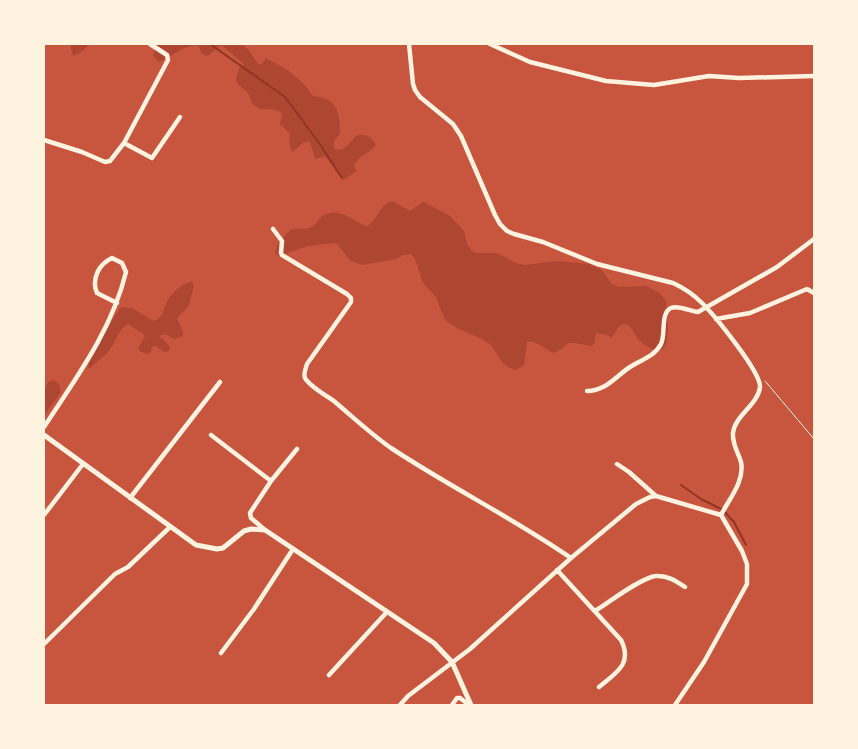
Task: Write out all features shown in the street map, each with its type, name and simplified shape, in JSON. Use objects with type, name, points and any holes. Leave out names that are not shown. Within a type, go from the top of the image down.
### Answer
[{"type":"street","points":[[44,140],[82,152],[105,162],[110,161],[124,143],[168,60],[167,55],[150,44]]},
{"type":"street","points":[[409,44],[415,90],[420,97],[453,124],[495,215],[507,231],[543,242],[597,264],[674,283],[685,289],[706,307],[755,370],[760,381],[760,388],[756,398],[733,431],[733,444],[741,463],[739,482],[722,514]]},
{"type":"street","points":[[490,44],[530,62],[606,81],[654,85],[709,76],[740,78],[814,76]]},
{"type":"street","points":[[124,143],[152,158],[180,117]]},
{"type":"street","points":[[273,229],[282,241],[282,255],[347,294],[351,302],[308,364],[304,373],[305,378],[310,384],[335,402],[365,429],[391,447],[487,507],[546,540],[571,558]]},
{"type":"street","points":[[587,391],[594,391],[604,387],[632,366],[654,353],[663,339],[665,315],[669,309],[673,307],[698,312],[777,267],[814,239]]},
{"type":"street","points":[[44,427],[96,346],[117,303],[126,272],[122,263],[112,258],[102,265],[97,274],[95,288],[97,293],[117,303]]},
{"type":"street","points":[[716,319],[750,313],[807,289],[814,293]]},
{"type":"street","points":[[130,498],[220,382]]},
{"type":"street","points":[[44,435],[196,545],[212,549],[223,548],[244,531],[251,529],[265,530]]},
{"type":"street","points":[[211,435],[271,481]]},
{"type":"street","points":[[297,449],[271,481],[250,513],[251,518],[265,530],[386,613],[434,643],[452,662],[470,705]]},
{"type":"street","points":[[44,516],[83,464]]},
{"type":"street","points":[[617,464],[656,496]]},
{"type":"street","points":[[400,705],[408,696],[470,649],[571,558],[636,504],[656,496],[722,514],[747,564],[747,584],[740,599],[704,662],[676,705]]},
{"type":"street","points":[[44,644],[115,574],[128,567],[170,527]]},
{"type":"street","points":[[221,653],[254,609],[293,549]]},
{"type":"street","points":[[558,570],[621,640],[625,647],[625,661],[621,669],[599,687]]},
{"type":"street","points":[[595,611],[645,580],[655,576],[667,577],[685,587]]},
{"type":"street","points":[[328,675],[386,613]]},
{"type":"street","points":[[452,705],[457,698],[460,698],[470,705]]},
{"type":"path","points":[[760,381],[767,380],[814,440]]},
{"type":"shaded area","points":[[70,44],[90,44],[80,53],[73,56]]},
{"type":"shaded area","points":[[159,44],[242,44],[248,49],[258,64],[262,64],[266,58],[289,71],[303,83],[313,96],[321,97],[333,103],[338,113],[340,126],[340,134],[334,141],[334,149],[344,148],[357,135],[369,137],[376,145],[360,157],[354,167],[357,171],[343,180],[325,156],[315,159],[310,142],[302,143],[292,152],[289,143],[290,134],[280,124],[282,113],[261,109],[253,105],[248,94],[239,86],[236,80],[239,68],[244,64],[221,45],[208,56],[202,54],[198,45],[182,49],[159,62],[154,58],[154,51]]},
{"type":"shaded area","points":[[393,201],[410,211],[423,202],[451,217],[464,231],[467,244],[475,253],[497,253],[516,263],[525,265],[557,261],[589,264],[602,270],[612,284],[619,287],[646,286],[660,293],[666,301],[668,330],[666,344],[663,349],[658,351],[651,348],[642,343],[632,329],[624,324],[619,326],[612,338],[608,335],[596,333],[594,344],[591,346],[568,343],[554,353],[538,344],[527,342],[524,365],[516,370],[503,363],[491,345],[445,320],[436,297],[423,283],[415,259],[411,254],[403,255],[397,259],[362,265],[351,261],[336,243],[308,246],[279,256],[275,253],[278,244],[290,230],[310,227],[321,217],[332,213],[344,215],[368,226],[385,205]]},
{"type":"shaded area","points":[[192,281],[194,286],[188,307],[177,318],[183,336],[174,339],[165,334],[159,336],[170,348],[169,351],[164,352],[156,346],[152,347],[151,352],[148,354],[141,352],[138,348],[145,336],[128,324],[121,330],[104,356],[91,368],[88,368],[91,357],[121,307],[132,308],[153,321],[157,320],[162,315],[167,301],[177,289],[180,286],[176,292],[182,285]]},
{"type":"shaded area","points":[[53,380],[59,384],[61,392],[44,415],[44,391],[48,382]]},
{"type":"waterway","points":[[210,44],[285,97],[342,178]]},
{"type":"waterway","points":[[681,485],[701,499],[723,510],[734,522],[746,545]]}]
